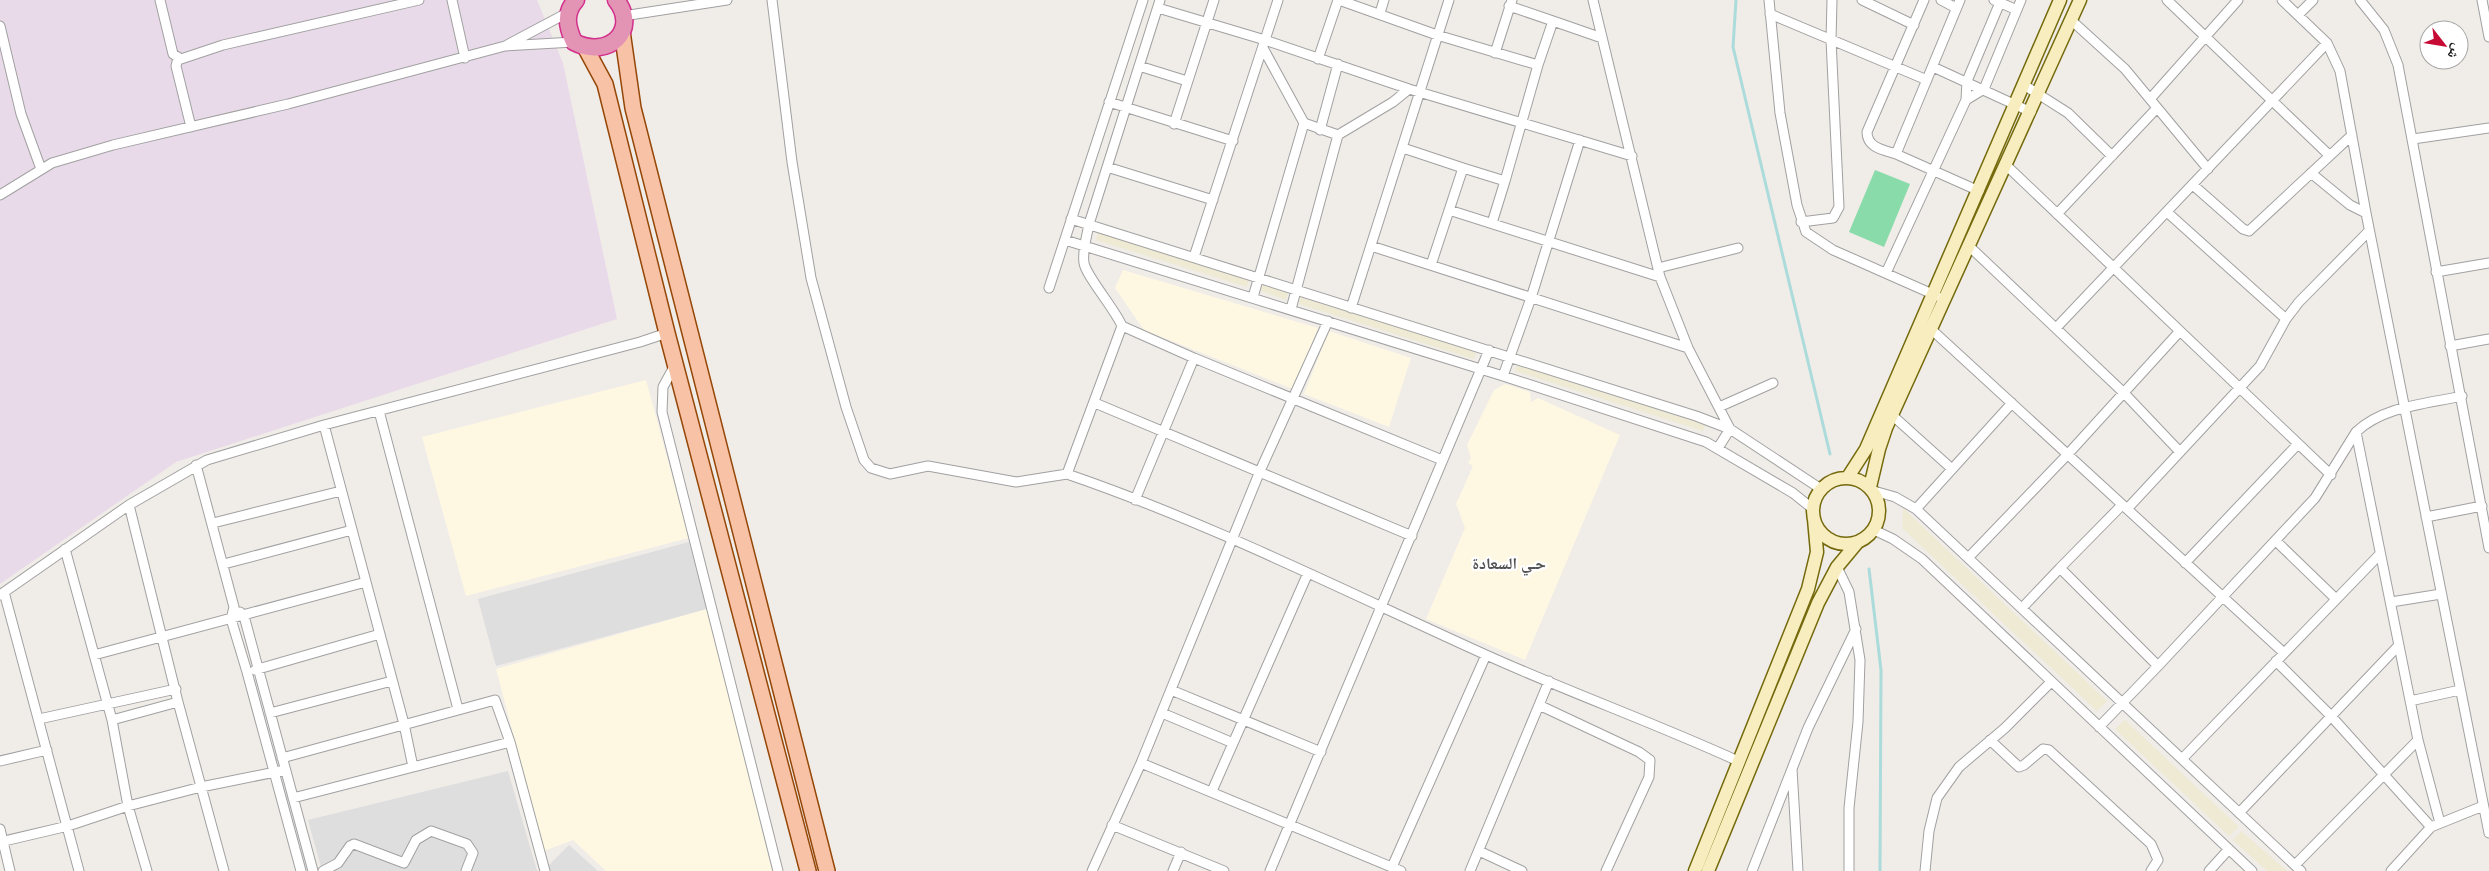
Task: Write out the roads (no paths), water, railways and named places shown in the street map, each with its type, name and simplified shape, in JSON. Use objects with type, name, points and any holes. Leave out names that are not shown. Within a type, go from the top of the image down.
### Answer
[{"type":"highway","points":[[573,4],[567,21],[580,44],[600,48],[609,45],[623,23],[616,0]]},
{"type":"main road","points":[[623,23],[633,108],[827,871]]},
{"type":"main road","points":[[580,44],[605,84],[675,365],[808,871]]},
{"type":"street","points":[[160,0],[173,54],[178,58],[193,56],[223,45],[419,0]]},
{"type":"street","points":[[452,0],[465,58]]},
{"type":"street","points":[[623,23],[726,0]]},
{"type":"street","points":[[772,0],[792,162],[811,278],[846,407],[864,460],[871,468],[886,473],[935,466],[1016,482],[1068,474],[1232,540],[1382,606],[1486,655],[1738,761]]},
{"type":"street","points":[[1049,288],[1143,0]]},
{"type":"street","points":[[1174,124],[1214,0]]},
{"type":"street","points":[[1194,257],[1278,0]]},
{"type":"street","points":[[1318,59],[1338,0],[1380,13],[1438,35],[1538,65]]},
{"type":"street","points":[[1380,13],[1384,0]]},
{"type":"street","points":[[1351,308],[1449,0]]},
{"type":"street","points":[[1593,0],[1659,273],[1688,348],[1730,429]]},
{"type":"street","points":[[1769,0],[1780,113],[1801,222],[1806,232],[1833,250],[1946,300]]},
{"type":"street","points":[[1801,222],[1833,218],[1839,207],[1831,40],[1832,0]]},
{"type":"street","points":[[1862,0],[1914,25]]},
{"type":"street","points":[[1924,0],[1867,135],[1872,145],[1979,191]]},
{"type":"street","points":[[1896,154],[1958,4],[1941,0]]},
{"type":"street","points":[[1966,100],[1984,89],[2022,0]]},
{"type":"street","points":[[1848,477],[1866,449],[2060,0]]},
{"type":"street","points":[[1708,871],[1807,627],[1837,567],[1857,543],[1874,530],[1880,510],[1872,489],[1879,449],[1892,415],[1970,248],[2080,0]]},
{"type":"street","points":[[2167,0],[2329,155]]},
{"type":"street","points":[[2150,99],[2238,0]]},
{"type":"street","points":[[2282,0],[2327,43],[2340,71],[2404,408],[2489,833]]},
{"type":"street","points":[[2298,15],[2313,0]]},
{"type":"street","points":[[2360,0],[2381,25],[2394,52],[2413,139],[2436,272],[2462,396],[2489,548]]},
{"type":"street","points":[[2482,0],[2489,37]]},
{"type":"street","points":[[1886,273],[1966,100],[1967,81],[1998,1],[2017,10]]},
{"type":"street","points":[[1495,53],[1510,3],[1602,38]]},
{"type":"street","points":[[0,195],[41,169],[72,156],[465,58],[505,46],[573,4]]},
{"type":"street","points":[[1442,460],[1194,358],[1122,326],[1116,313],[1086,269],[1085,244],[1089,224],[1159,4],[1264,44],[1338,64],[1410,89],[1522,121],[1632,156]]},
{"type":"street","points":[[1770,14],[1927,80]]},
{"type":"street","points":[[2071,20],[2112,56],[2158,108],[2208,170]]},
{"type":"street","points":[[1492,223],[1538,65],[1554,21]]},
{"type":"street","points":[[0,26],[21,114],[41,169]]},
{"type":"street","points":[[2056,328],[2168,213],[2327,43]]},
{"type":"street","points":[[505,46],[580,44]]},
{"type":"street","points":[[1264,44],[1304,123],[1338,135]]},
{"type":"street","points":[[178,58],[176,66],[191,127]]},
{"type":"street","points":[[1320,130],[1338,64]]},
{"type":"street","points":[[1139,66],[1187,81]]},
{"type":"street","points":[[1933,67],[2031,112]]},
{"type":"street","points":[[2024,85],[2068,113],[2112,156]]},
{"type":"street","points":[[1291,309],[1338,135],[1410,89]]},
{"type":"street","points":[[1109,102],[1233,141]]},
{"type":"street","points":[[2057,214],[2158,108]]},
{"type":"street","points":[[1253,297],[1304,123]]},
{"type":"street","points":[[2413,139],[2489,128]]},
{"type":"street","points":[[2193,185],[2243,229],[2249,231],[2352,135]]},
{"type":"street","points":[[1502,376],[1511,357],[1531,298],[1580,140]]},
{"type":"street","points":[[1403,148],[1505,181]]},
{"type":"street","points":[[1108,166],[1213,200]]},
{"type":"street","points":[[2006,166],[2331,475]]},
{"type":"street","points":[[1431,265],[1463,168]]},
{"type":"street","points":[[2311,173],[2350,205],[2366,213]]},
{"type":"street","points":[[1449,210],[1548,242],[1659,273],[1738,248]]},
{"type":"street","points":[[2168,213],[2286,319]]},
{"type":"street","points":[[1071,219],[1511,357],[1730,429],[1821,489]]},
{"type":"street","points":[[2022,608],[2060,568],[2180,452],[2267,357],[2286,319],[2298,302],[2370,231]]},
{"type":"street","points":[[1064,240],[1085,244],[1706,442],[1793,493],[1813,514],[1818,530],[1836,543],[1857,543]]},
{"type":"street","points":[[1371,246],[1688,348]]},
{"type":"street","points":[[1970,248],[2124,393],[2180,452]]},
{"type":"street","points":[[2436,272],[2489,263]]},
{"type":"street","points":[[1092,871],[1162,713],[1260,471],[1328,321]]},
{"type":"street","points":[[1068,474],[1122,326]]},
{"type":"street","points":[[1932,330],[2284,654]]},
{"type":"street","points":[[1969,557],[2068,454],[2180,331]]},
{"type":"street","points":[[79,871],[39,719],[2,594],[129,505],[196,465],[324,425],[640,342],[667,333]]},
{"type":"street","points":[[2450,346],[2489,339]]},
{"type":"street","points":[[1270,871],[1489,350]]},
{"type":"street","points":[[1135,500],[1194,358]]},
{"type":"street","points":[[675,365],[663,387],[662,412],[778,871]]},
{"type":"street","points":[[1719,407],[1773,383]]},
{"type":"street","points":[[2098,727],[2223,598],[2316,498],[2356,432],[2374,418],[2404,408],[2462,396]]},
{"type":"street","points":[[1095,403],[1164,430],[1412,536]]},
{"type":"street","points":[[1916,509],[2012,403]]},
{"type":"street","points":[[379,411],[458,709]]},
{"type":"street","points":[[1892,415],[1952,469]]},
{"type":"street","points":[[324,425],[404,724],[413,767]]},
{"type":"street","points":[[1718,448],[1730,429]]},
{"type":"street","points":[[2356,432],[2418,740],[2440,823]]},
{"type":"street","points":[[2186,563],[2298,444]]},
{"type":"street","points":[[196,465],[234,607],[231,619],[301,871]]},
{"type":"street","points":[[1695,871],[1810,580],[1817,552],[1813,514],[1821,489],[1829,482],[1848,477],[1858,479],[1872,489],[1895,497],[1916,509],[2298,868],[2384,774],[2418,740]]},
{"type":"street","points":[[213,523],[341,491]]},
{"type":"street","points":[[129,505],[178,702],[224,871]]},
{"type":"street","points":[[2426,517],[2482,506]]},
{"type":"street","points":[[224,564],[352,530]]},
{"type":"street","points":[[1874,530],[1893,539],[1922,559],[2252,871]]},
{"type":"street","points":[[2276,541],[2336,599]]},
{"type":"street","points":[[65,549],[112,720],[128,806],[146,871]]},
{"type":"street","points":[[2182,759],[2380,554]]},
{"type":"street","points":[[1837,567],[1849,592],[1860,660],[1860,687],[1849,808],[1849,871]]},
{"type":"street","points":[[2060,568],[2158,666]]},
{"type":"street","points":[[1212,791],[1308,573]]},
{"type":"street","points":[[94,655],[366,582]]},
{"type":"street","points":[[2391,602],[2441,594]]},
{"type":"street","points":[[234,607],[244,616],[313,871]]},
{"type":"street","points":[[1752,871],[1792,766],[1856,629]]},
{"type":"street","points":[[247,672],[380,634]]},
{"type":"street","points":[[2239,812],[2400,645]]},
{"type":"street","points":[[1141,763],[1397,869],[1486,655]]},
{"type":"street","points":[[2276,662],[2331,716],[2431,826]]},
{"type":"street","points":[[270,713],[392,680]]},
{"type":"street","points":[[1470,871],[1541,706],[1549,681]]},
{"type":"street","points":[[1927,870],[1929,831],[1937,798],[1959,767],[2051,682]]},
{"type":"street","points":[[39,719],[176,689]]},
{"type":"street","points":[[1171,690],[1320,752]]},
{"type":"street","points":[[2410,701],[2460,690]]},
{"type":"street","points":[[282,758],[495,700],[510,742],[545,871]]},
{"type":"street","points":[[112,720],[178,702]]},
{"type":"street","points":[[1541,706],[1639,752],[1650,760],[1649,777],[1606,871]]},
{"type":"street","points":[[1162,713],[1233,743]]},
{"type":"street","points":[[1990,740],[2019,767],[2043,749],[2049,750],[2151,844],[2158,860],[2151,871]]},
{"type":"street","points":[[293,798],[510,742]]},
{"type":"street","points":[[0,761],[47,750]]},
{"type":"street","points":[[1792,766],[1798,871]]},
{"type":"street","points":[[2,842],[68,826],[128,806],[201,787],[285,770]]},
{"type":"street","points":[[2391,871],[2431,826],[2483,806]]},
{"type":"street","points":[[1112,825],[1224,871]]},
{"type":"street","points":[[0,829],[10,871]]},
{"type":"street","points":[[323,871],[338,863],[350,846],[354,844],[402,867],[416,840],[431,831],[468,844],[474,853],[466,871]]},
{"type":"street","points":[[2209,871],[2229,849]]},
{"type":"street","points":[[1478,851],[1522,871]]},
{"type":"street","points":[[1173,871],[1181,852]]},
{"type":"waterway","points":[[1736,0],[1733,47],[1830,454]]},
{"type":"waterway","points":[[1869,569],[1881,670],[1880,871]]},
{"type":"district","name":"حـي السعادة","points":[[1509,563]]}]
